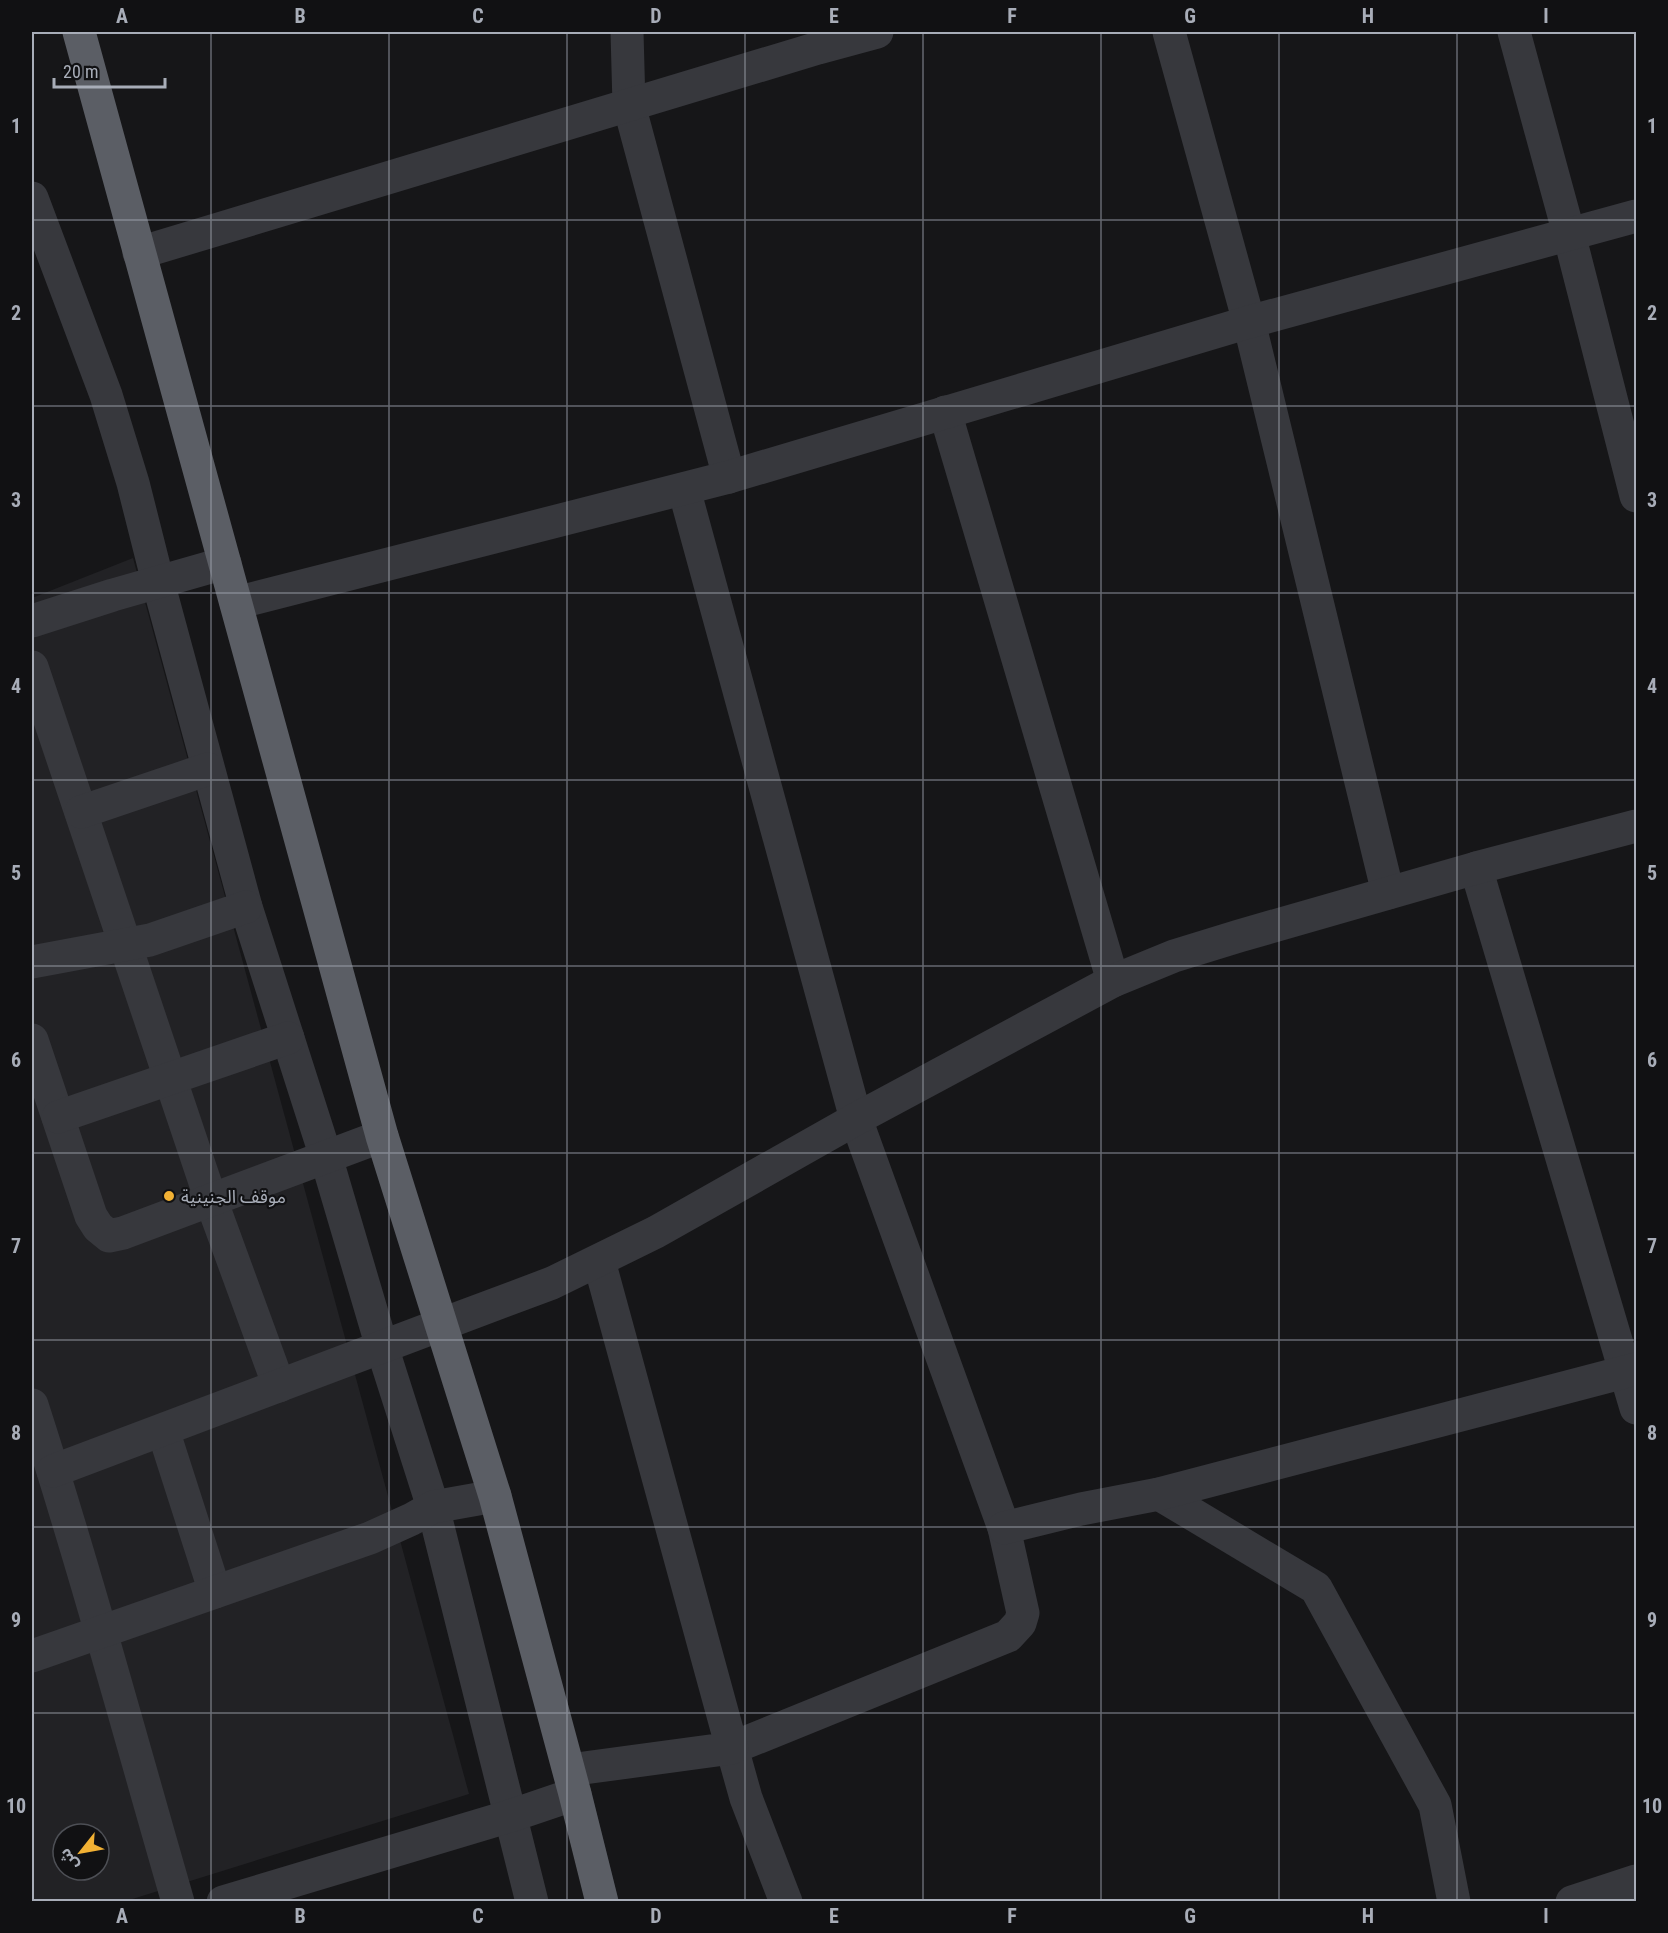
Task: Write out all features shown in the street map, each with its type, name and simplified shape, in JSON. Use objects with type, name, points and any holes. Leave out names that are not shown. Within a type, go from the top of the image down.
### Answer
[{"type":"highway","points":[[79,32],[382,1136],[495,1496],[602,1902]]},
{"type":"street","points":[[627,32],[629,105],[729,477]]},
{"type":"street","points":[[140,253],[807,51],[877,32]]},
{"type":"street","points":[[1169,32],[1249,322],[1388,892]]},
{"type":"street","points":[[1514,32],[1569,234],[1636,496]]},
{"type":"street","points":[[32,198],[106,395],[133,483],[246,907],[326,1157],[382,1347],[433,1507],[532,1902]]},
{"type":"street","points":[[236,603],[729,477],[1249,322],[1636,216]]},
{"type":"street","points":[[945,412],[1113,981]]},
{"type":"street","points":[[223,1902],[510,1816],[572,1782],[732,1748],[1008,1636],[1020,1623],[1023,1613],[1004,1528],[856,1119],[684,489]]},
{"type":"street","points":[[32,621],[225,563]]},
{"type":"street","points":[[32,667],[211,1200],[279,1386]]},
{"type":"street","points":[[81,812],[208,769]]},
{"type":"street","points":[[53,1471],[552,1283],[656,1232],[856,1119],[1113,981],[1174,956],[1388,892],[1636,826]]},
{"type":"street","points":[[1476,868],[1631,1370],[1636,1408]]},
{"type":"street","points":[[32,962],[150,940],[246,907]]},
{"type":"street","points":[[58,1117],[288,1038]]},
{"type":"street","points":[[32,1040],[91,1216],[98,1227],[109,1236],[123,1233],[382,1136]]},
{"type":"street","points":[[599,1261],[746,1798],[786,1902]]},
{"type":"street","points":[[1004,1528],[1081,1509],[1159,1494],[1631,1370]]},
{"type":"street","points":[[32,1405],[101,1633],[178,1902]]},
{"type":"street","points":[[163,1430],[215,1592]]},
{"type":"street","points":[[1159,1494],[1316,1588],[1435,1805],[1454,1902]]},
{"type":"street","points":[[32,1656],[370,1538],[412,1520],[433,1507],[495,1496]]},
{"type":"street","points":[[1572,1902],[1636,1881]]},
{"type":"shaded area","name":"موقف الجنينية","points":[[133,558],[469,1794],[126,1901],[32,1902],[32,598]]},
{"type":"place","name":"موقف الجنينية","points":[[169,1196]]}]
